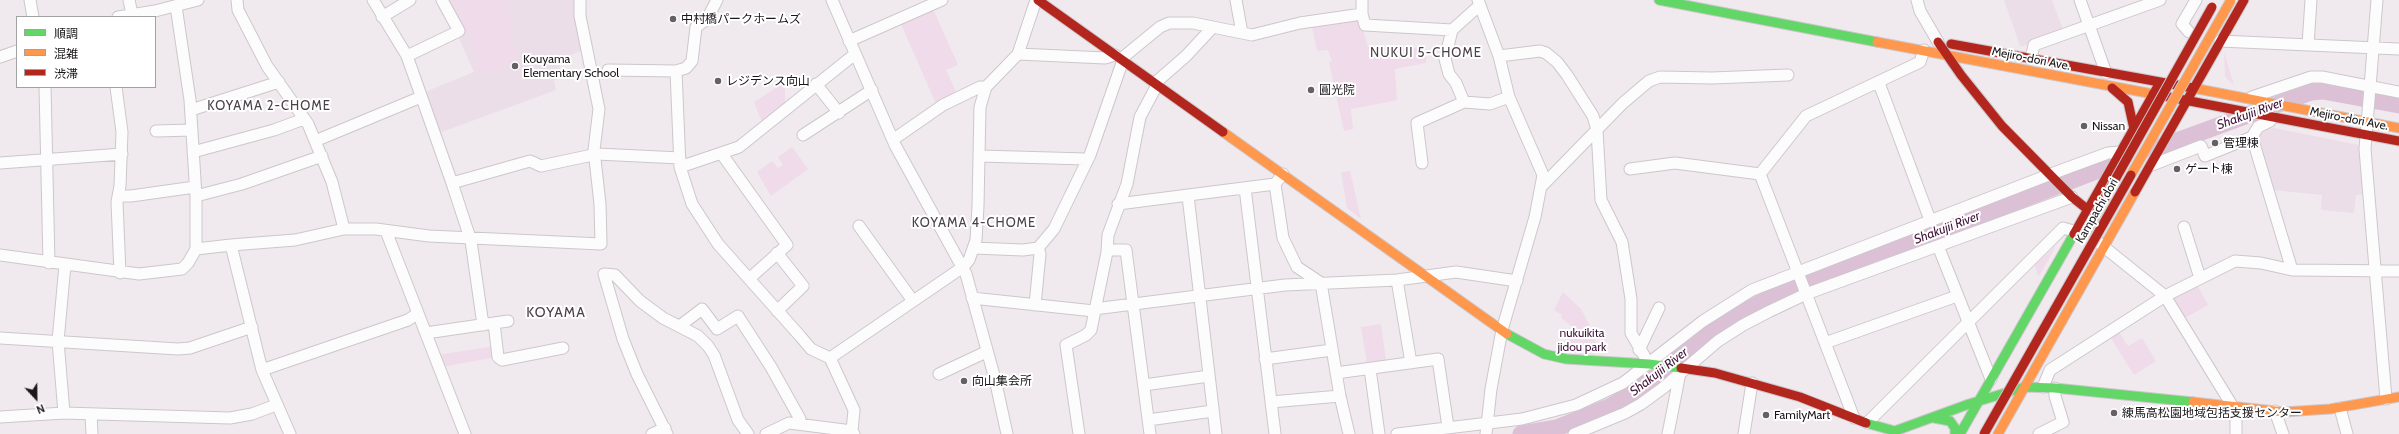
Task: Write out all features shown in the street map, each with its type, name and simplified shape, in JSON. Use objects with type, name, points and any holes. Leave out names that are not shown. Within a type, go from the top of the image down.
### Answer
[{"type":"main road","points":[[1037,0],[1502,330],[1532,349],[1555,357],[1651,364],[1752,383],[1800,397],[1854,418],[1863,428],[1896,432],[1978,401],[2025,387],[2055,388],[2275,411],[2315,411],[2399,397]]},
{"type":"main road","name":"Mejiro-dori Ave.","points":[[1659,0],[1925,45],[1949,55],[2399,141]]},
{"type":"main road","name":"Kampachi dori","points":[[1984,434],[2231,0]]},
{"type":"main road","points":[[2001,433],[2025,387],[2244,0]]},
{"type":"main road","points":[[1986,409],[1996,380],[2075,230],[2189,32],[2211,2]]},
{"type":"main road","name":"Kampachi dori","points":[[2021,347],[2211,2]]},
{"type":"main road","points":[[1938,42],[1949,55],[1961,75],[2002,126],[2052,175],[2069,194],[2087,209]]},
{"type":"main road","name":"Mejiro-dori Ave.","points":[[1925,45],[1938,42],[2160,83],[2229,94],[2297,109],[2399,128]]},
{"type":"main road","points":[[2213,53],[2215,80],[2229,94]]},
{"type":"main road","points":[[2108,85],[2128,102],[2134,129]]},
{"type":"main road","points":[[2101,185],[2099,203],[2105,208],[2116,209],[2132,199]]},
{"type":"main road","points":[[1960,434],[1978,401],[1996,380]]},
{"type":"main road","points":[[1934,418],[1950,421],[1955,428],[1956,434]]},
{"type":"street","points":[[30,0],[33,16]]},
{"type":"street","points":[[129,0],[132,14]]},
{"type":"street","points":[[123,16],[176,6],[195,0]]},
{"type":"street","points":[[238,0],[238,10],[249,32],[279,82],[304,119],[322,156],[344,230]]},
{"type":"street","points":[[373,0],[407,56],[452,183],[469,237],[488,324],[498,357],[502,360],[563,348]]},
{"type":"street","points":[[382,17],[410,0]]},
{"type":"street","points":[[407,56],[459,31],[442,0]]},
{"type":"street","points":[[196,250],[231,244],[295,240],[344,230],[386,231],[428,236],[601,244],[600,204],[594,154],[599,109],[580,16],[580,0]]},
{"type":"street","points":[[608,70],[676,71],[690,65],[696,27],[707,19],[717,0]]},
{"type":"street","points":[[832,0],[894,139],[963,267],[1007,434]]},
{"type":"street","points":[[849,41],[942,0]]},
{"type":"street","points":[[830,358],[963,267],[969,260],[974,248],[978,206],[980,156],[978,124],[980,107],[986,87],[1018,54],[1037,0]]},
{"type":"street","points":[[1236,0],[1242,33]]},
{"type":"street","points":[[1362,0],[1362,14],[1366,25],[1452,30]]},
{"type":"street","points":[[1917,0],[1920,11],[1938,42]]},
{"type":"street","points":[[2080,0],[2088,26],[2106,72]]},
{"type":"street","points":[[2031,59],[2034,45],[2160,0]]},
{"type":"street","points":[[2189,32],[2182,24],[2196,0]]},
{"type":"street","points":[[2308,45],[2311,0]]},
{"type":"street","points":[[2377,0],[2365,135],[2386,399]]},
{"type":"street","points":[[1464,102],[1445,63],[1452,30],[1479,3],[1499,56],[1509,97],[1542,172],[1541,187],[1535,217],[1502,330],[1487,427]]},
{"type":"street","points":[[0,255],[120,273],[139,274],[182,269],[188,263],[196,250],[195,192],[191,110],[176,6]]},
{"type":"street","points":[[974,248],[1038,248],[1054,229],[1086,160],[1119,58],[1160,27],[1169,23],[1193,23],[1252,35],[1300,23],[1362,14]]},
{"type":"street","points":[[1079,434],[1066,345],[1086,335],[1091,330],[1107,250],[1108,235],[1118,204],[1127,184],[1140,117],[1156,84],[1186,56],[1212,28]]},
{"type":"street","points":[[2220,41],[2399,49]]},
{"type":"street","points":[[1760,174],[1806,116],[1920,62],[1925,45]]},
{"type":"street","points":[[0,57],[16,51]]},
{"type":"street","points":[[1499,56],[1540,51],[1550,56],[1567,75],[1593,116],[1597,130],[1601,200],[1622,242],[1631,300],[1631,334],[1639,350],[1651,364]]},
{"type":"street","points":[[452,183],[530,161],[542,166],[594,154],[680,162],[721,153],[739,147],[855,54]]},
{"type":"street","points":[[1018,54],[1119,58]]},
{"type":"street","points":[[676,71],[680,162],[692,204],[718,244],[750,278],[811,349],[830,358],[854,410],[853,432],[789,423],[766,434]]},
{"type":"street","points":[[1541,187],[1597,130],[1649,81],[1660,77],[1712,78],[1788,75]]},
{"type":"street","points":[[2252,99],[2311,77],[2322,76],[2399,92]]},
{"type":"street","points":[[191,110],[279,82]]},
{"type":"street","points":[[1879,82],[1930,220]]},
{"type":"street","points":[[816,84],[839,113]]},
{"type":"street","points":[[894,139],[943,106],[980,87],[986,87]]},
{"type":"street","points":[[45,88],[49,263]]},
{"type":"street","points":[[116,88],[122,132],[122,154],[118,196],[120,273]]},
{"type":"street","points":[[803,136],[872,90]]},
{"type":"street","points":[[315,141],[421,97]]},
{"type":"street","points":[[1422,163],[1417,123],[1464,102],[1490,104],[1509,97]]},
{"type":"street","points":[[2151,166],[2201,146],[2205,156],[2252,137],[2258,127],[2270,121],[2273,117]]},
{"type":"street","points":[[193,152],[274,130],[304,119]]},
{"type":"street","points":[[156,131],[192,130]]},
{"type":"street","points":[[2252,137],[2292,270]]},
{"type":"street","points":[[1397,434],[1448,427],[1487,427],[1576,405],[1623,382],[1651,364],[1722,307],[1752,290],[1930,220],[2123,148]]},
{"type":"street","points":[[721,153],[787,245],[750,278]]},
{"type":"street","points":[[0,163],[122,154]]},
{"type":"street","points":[[118,196],[195,192],[242,184],[322,156]]},
{"type":"street","points":[[980,156],[1086,160]]},
{"type":"street","points":[[1630,169],[1675,163],[1760,174]]},
{"type":"street","points":[[1118,204],[1275,184],[1283,174]]},
{"type":"street","points":[[1760,174],[1854,418]]},
{"type":"street","points":[[1275,184],[1283,238],[1288,252],[1297,266],[1321,283],[1340,396],[1349,434]]},
{"type":"street","points":[[1245,188],[1275,434]]},
{"type":"street","points":[[1574,434],[1625,413],[1663,388],[1682,369],[1743,325],[1806,294],[1938,246],[2069,194]]},
{"type":"street","points":[[1188,196],[1216,434]]},
{"type":"street","points":[[859,226],[913,301]]},
{"type":"street","points":[[2184,227],[2200,278]]},
{"type":"street","points":[[1863,428],[2063,228],[2075,230],[2105,246],[2165,296],[2235,407],[2236,434]]},
{"type":"street","points":[[386,231],[465,434]]},
{"type":"street","points":[[231,244],[262,370],[276,405],[290,434]]},
{"type":"street","points":[[1938,246],[1968,324],[1996,380]]},
{"type":"street","points":[[1035,305],[1040,254],[1038,248]]},
{"type":"street","points":[[1107,250],[1126,250],[1150,434]]},
{"type":"street","points":[[777,253],[803,286],[777,311]]},
{"type":"street","points":[[2043,387],[2050,370],[2165,296],[2235,261],[2261,263],[2292,270],[2376,272],[2399,271]]},
{"type":"street","points":[[64,413],[58,341],[65,265]]},
{"type":"street","points":[[972,298],[1094,310],[1200,295],[1257,289],[1321,283],[1397,280],[1456,272],[1517,281]]},
{"type":"street","points":[[652,434],[666,431],[637,374],[623,339],[604,274],[616,275],[640,301],[663,318],[681,325],[698,336],[708,346],[714,355],[738,420],[748,434]]},
{"type":"street","points":[[1397,280],[1411,363]]},
{"type":"street","points":[[1825,343],[1957,296]]},
{"type":"street","points":[[1639,350],[1659,308]]},
{"type":"street","points":[[681,325],[702,309],[717,329],[738,316],[771,367],[800,418],[800,424]]},
{"type":"street","points":[[262,370],[408,320],[418,313]]},
{"type":"street","points":[[426,334],[508,321]]},
{"type":"street","points":[[0,338],[190,348],[252,326]]},
{"type":"street","points":[[1265,359],[1332,350]]},
{"type":"street","points":[[939,374],[986,352]]},
{"type":"street","points":[[1336,373],[1438,359],[1448,427]]},
{"type":"street","points":[[1370,369],[1380,434]]},
{"type":"street","points":[[1668,434],[1682,369]]},
{"type":"street","points":[[1144,385],[1209,376]]},
{"type":"street","points":[[1744,434],[1752,383]]},
{"type":"street","points":[[2039,434],[2063,422],[2055,396],[2055,388]]},
{"type":"street","points":[[1271,402],[1340,396]]},
{"type":"street","points":[[0,416],[64,413],[230,418],[252,414],[276,405]]},
{"type":"street","points":[[2340,408],[2347,434]]},
{"type":"street","points":[[1148,420],[1213,411]]},
{"type":"street","points":[[2275,411],[2283,434]]},
{"type":"street","points":[[91,414],[92,434]]},
{"type":"shaded area","name":"Kouyama Elementary School","points":[[447,0],[575,0],[574,14],[584,50],[557,60],[563,76],[554,81],[556,90],[439,133],[425,92],[474,72],[458,36],[465,33]]},
{"type":"shaded area","points":[[2004,0],[2052,0],[2064,32],[2024,46],[2020,46]]},
{"type":"shaded area","points":[[2269,127],[2359,145],[2362,147],[2367,194],[2356,195],[2354,213],[2321,210],[2322,195],[2272,190],[2257,138]]},
{"type":"green space","points":[[451,0],[504,0],[515,31],[510,34],[520,62],[476,75],[472,64],[479,61]]},
{"type":"green space","points":[[933,9],[958,65],[946,70],[957,94],[937,106],[900,22]]},
{"type":"green space","points":[[1359,16],[1368,47],[1426,48],[1426,63],[1395,69],[1397,100],[1351,109],[1353,129],[1344,131],[1329,62],[1332,61],[1328,50],[1317,51],[1311,23]]},
{"type":"green space","points":[[2224,52],[2234,85],[2225,77]]},
{"type":"green space","points":[[785,82],[785,105],[762,122],[754,102]]},
{"type":"green space","points":[[792,147],[808,169],[771,196],[757,172],[772,161],[778,168],[783,165],[778,157]]},
{"type":"green space","points":[[1350,171],[1361,219],[1347,208],[1341,172]]},
{"type":"green space","points":[[2056,246],[2040,275],[2038,276],[2035,265]]},
{"type":"green space","points":[[2196,283],[2208,305],[2183,319],[2172,300],[2173,296]]},
{"type":"green space","name":"nukuikita jidou park","points":[[1563,292],[1581,309],[1590,326],[1596,343],[1594,355],[1568,352],[1571,326],[1561,318],[1562,315],[1554,310]]},
{"type":"green space","points":[[1381,324],[1386,361],[1367,364],[1361,327]]},
{"type":"green space","points":[[2118,330],[2128,346],[2142,338],[2156,361],[2134,375],[2109,335]]},
{"type":"green space","points":[[495,346],[496,357],[442,367],[437,355]]},
{"type":"waterway","name":"Shakujii River","points":[[2152,150],[2311,92],[2323,91],[2399,105]]},
{"type":"waterway","name":"Shakujii River","points":[[1521,434],[1557,428],[1609,407],[1635,392],[1725,321],[1781,292],[2122,161]]},
{"type":"traffic: fast","points":[[1659,0],[1877,42]]},
{"type":"traffic: fast","points":[[1960,434],[2074,234]]},
{"type":"traffic: fast","points":[[1507,334],[1544,354],[1566,359],[1649,364],[1681,368]]},
{"type":"traffic: fast","points":[[1866,423],[1895,431],[1969,404],[2025,387],[2055,388],[2193,402]]},
{"type":"traffic: fast","points":[[1934,418],[1950,421],[1955,428],[1955,434]]},
{"type":"traffic: slow","points":[[2131,175],[2231,0]]},
{"type":"traffic: slow","points":[[1877,42],[2153,94]]},
{"type":"traffic: slow","points":[[2193,88],[2399,128]]},
{"type":"traffic: slow","points":[[1223,132],[1507,334]]},
{"type":"traffic: slow","points":[[1998,434],[2135,192]]},
{"type":"traffic: slow","points":[[2193,402],[2284,412],[2330,409],[2399,397]]},
{"type":"traffic: jam","points":[[1038,0],[1223,132]]},
{"type":"traffic: jam","points":[[2135,192],[2244,0]]},
{"type":"traffic: jam","points":[[2084,235],[2212,7]]},
{"type":"traffic: jam","points":[[1938,42],[1961,75],[2002,126],[2072,197],[2087,209]]},
{"type":"traffic: jam","points":[[1951,44],[2193,88]]},
{"type":"traffic: jam","points":[[2074,234],[2158,86]]},
{"type":"traffic: jam","points":[[2112,88],[2128,102],[2134,129]]},
{"type":"traffic: jam","points":[[2153,94],[2399,141]]},
{"type":"traffic: jam","points":[[1984,434],[2131,175]]},
{"type":"traffic: jam","points":[[1681,368],[1715,373],[1800,397],[1866,423]]},
{"type":"place","name":"中村橋パークホームズ","points":[[673,19]]},
{"type":"place","name":"Kouyama Elementary School","points":[[515,66]]},
{"type":"place","name":"レジデンス向山","points":[[718,81]]},
{"type":"place","name":"圓光院","points":[[1311,90]]},
{"type":"place","name":"Nissan","points":[[2084,126]]},
{"type":"place","name":"管理棟","points":[[2215,143]]},
{"type":"place","name":"ゲート棟","points":[[2177,169]]},
{"type":"place","name":"向山集会所","points":[[964,381]]},
{"type":"place","name":"練馬高松園地域包括支援センター","points":[[2114,413]]},
{"type":"place","name":"FamilyMart","points":[[1766,415]]},
{"type":"district","name":"NUKUI 5-CHOME","points":[[1426,53]]},
{"type":"district","name":"KOYAMA 2-CHOME","points":[[269,106]]},
{"type":"district","name":"KOYAMA 4-CHOME","points":[[974,223]]},
{"type":"district","name":"KOYAMA","points":[[556,313]]}]
